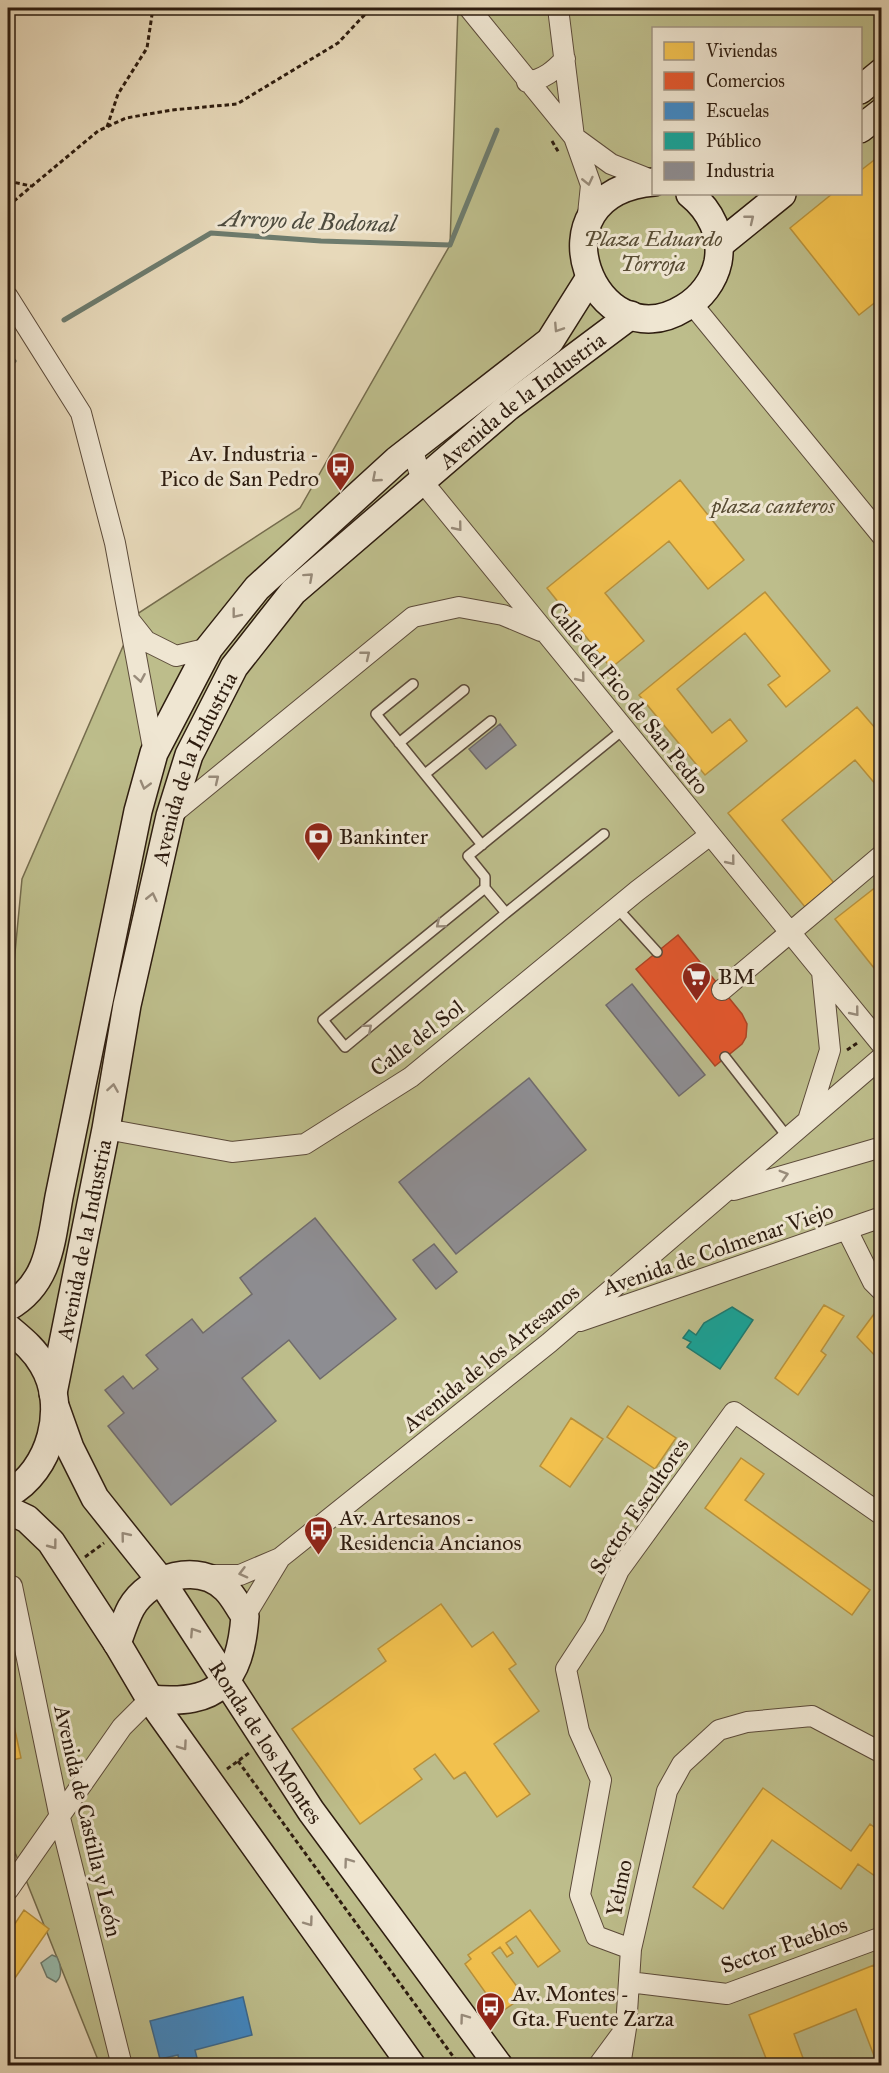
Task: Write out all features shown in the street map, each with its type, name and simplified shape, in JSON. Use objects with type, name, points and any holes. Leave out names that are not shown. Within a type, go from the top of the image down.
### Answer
[{"type":"street","points":[[470,8],[527,82],[574,137],[611,164],[652,180]]},
{"type":"street","points":[[558,8],[574,137],[591,185],[583,253],[589,279],[614,307],[631,315],[663,316],[692,303],[713,277],[719,244],[714,225],[705,208],[692,195]]},
{"type":"street","points":[[527,82],[547,75],[565,59]]},
{"type":"street","points":[[862,89],[882,72]]},
{"type":"street","points":[[862,128],[882,112]]},
{"type":"street","points":[[587,227],[597,207],[614,192],[634,183],[652,181]]},
{"type":"street","points":[[719,244],[781,195]]},
{"type":"street","name":"Avenida de la Industria","points":[[8,1307],[28,1293],[48,1261],[58,1197],[138,811],[154,753],[210,648],[256,588],[273,571],[412,448],[550,341],[589,279]]},
{"type":"street","points":[[8,297],[81,413],[116,543],[154,753]]},
{"type":"street","points":[[692,303],[882,537]]},
{"type":"street","name":"Avenida de la Industria","points":[[8,1494],[31,1474],[45,1454],[53,1430],[54,1399],[106,1130],[127,1005],[170,816],[189,755],[234,667],[293,592],[508,407],[631,315]]},
{"type":"street","name":"Calle del Pico de San Pedro","points":[[412,448],[422,481],[876,1039]]},
{"type":"street","points":[[170,816],[413,617],[459,607],[503,615],[544,632]]},
{"type":"street","points":[[130,620],[146,641],[176,656],[210,648]]},
{"type":"street","name":"Calle del Sol","points":[[106,1130],[232,1152],[305,1144],[411,1077],[710,835]]},
{"type":"street","points":[[722,990],[882,855]]},
{"type":"street","points":[[809,1117],[830,1050],[822,972]]},
{"type":"street","name":"Avenida de los Artesanos","points":[[204,1575],[240,1575],[280,1558],[569,1325],[789,1139],[809,1117],[882,1057]]},
{"type":"street","name":"Avenida de los Artesanos","points":[[728,1191],[882,1147]]},
{"type":"street","name":"Avenida de Colmenar Viejo","points":[[569,1325],[882,1217]]},
{"type":"street","points":[[847,1230],[873,1282],[882,1291]]},
{"type":"street","name":"Ronda de los Montes","points":[[8,1328],[27,1343],[44,1366],[70,1448],[95,1498],[162,1582],[311,1811],[499,2066]]},
{"type":"street","name":"Sector Escultores","points":[[631,1949],[596,1936],[580,1895],[601,1780],[579,1731],[566,1669],[594,1626],[619,1570],[734,1412],[882,1515]]},
{"type":"street","points":[[8,1510],[27,1519],[43,1534],[69,1568],[150,1698],[412,2066]]},
{"type":"street","name":"Avenida de los Artesanos","points":[[245,1616],[280,1558]]},
{"type":"street","points":[[8,1890],[122,1727],[150,1698],[189,1700],[200,1697],[226,1682],[239,1660],[245,1616],[226,1589],[204,1575],[175,1575],[149,1587],[132,1607],[117,1643]]},
{"type":"street","name":"Avenida de Castilla y León","points":[[12,1586],[60,1818],[122,2066]]},
{"type":"street","name":"Yelmo","points":[[620,2066],[626,2028],[631,1949],[667,1791],[682,1764],[719,1730],[747,1722],[812,1716],[882,1753]]},
{"type":"street","name":"Sector Pueblos","points":[[629,1982],[727,1994],[882,1937]]},
{"type":"street","points":[[598,2066],[626,2028]]},
{"type":"lane","points":[[412,684],[376,714],[482,845]]},
{"type":"lane","points":[[399,743],[464,690]]},
{"type":"lane","points":[[424,774],[490,721]]},
{"type":"lane","points":[[506,913],[485,888],[485,877],[468,856],[624,729]]},
{"type":"lane","points":[[485,888],[322,1020],[345,1047],[603,834]]},
{"type":"lane","points":[[617,908],[657,952]]},
{"type":"lane","points":[[725,1057],[789,1139]]},
{"type":"path","points":[[107,127],[118,94],[147,48],[153,8]]},
{"type":"path","points":[[8,206],[98,131],[126,118],[172,110],[237,104],[338,43],[370,8]]},
{"type":"path","points":[[8,181],[31,186]]},
{"type":"path","points":[[830,1050],[849,1050],[876,1039]]},
{"type":"path","points":[[69,1568],[121,1531]]},
{"type":"path","points":[[208,1782],[266,1741]]},
{"type":"path","points":[[238,1761],[460,2066]]},
{"type":"green space","points":[[458,8],[881,8],[881,2065],[100,2065],[8,1835],[8,1026],[22,879],[137,614],[300,508],[450,245]]},
{"type":"shaded area","points":[[52,1955],[57,1957],[60,1967],[60,1977],[56,1982],[47,1977],[41,1963]]},
{"type":"building: Viviendas","points":[[882,154],[882,297],[859,315],[790,228],[831,195],[862,195],[862,169]]},
{"type":"building: Viviendas","points":[[680,480],[744,560],[708,589],[669,541],[605,593],[644,641],[611,668],[547,588]]},
{"type":"building: Viviendas","points":[[765,592],[830,671],[786,707],[768,685],[780,676],[745,633],[677,689],[712,733],[730,719],[747,741],[705,775],[639,695]]},
{"type":"building: Viviendas","points":[[857,707],[882,736],[882,792],[855,760],[782,820],[834,883],[805,907],[728,813]]},
{"type":"building: Viviendas","points":[[882,883],[882,978],[835,919]]},
{"type":"building: Viviendas","points":[[824,1305],[844,1316],[821,1351],[826,1355],[798,1395],[775,1378]]},
{"type":"building: Viviendas","points":[[877,1310],[882,1315],[882,1363],[857,1337]]},
{"type":"building: Viviendas","points":[[628,1406],[676,1438],[655,1469],[607,1437]]},
{"type":"building: Viviendas","points":[[571,1418],[603,1439],[570,1487],[540,1466]]},
{"type":"building: Viviendas","points":[[741,1458],[764,1474],[745,1500],[870,1590],[852,1615],[705,1508]]},
{"type":"building: Viviendas","points":[[441,1604],[472,1647],[493,1632],[516,1664],[509,1669],[539,1711],[494,1744],[530,1794],[497,1817],[465,1772],[454,1779],[435,1754],[414,1769],[422,1779],[360,1824],[292,1729],[386,1661],[378,1649]]},
{"type":"building: Viviendas","points":[[8,1698],[21,1758],[8,1761]]},
{"type":"building: Viviendas","points":[[763,1788],[851,1851],[870,1824],[882,1833],[882,1881],[858,1864],[841,1889],[772,1840],[723,1909],[693,1887]]},
{"type":"building: Viviendas","points":[[24,1910],[49,1929],[8,1988],[8,1934]]},
{"type":"building: Viviendas","points":[[530,1910],[560,1951],[538,1967],[516,1936],[506,1943],[513,1953],[507,1957],[500,1947],[492,1953],[524,1996],[500,2013],[465,1964],[471,1959],[468,1955]]},
{"type":"building: Viviendas","points":[[874,1965],[882,1983],[882,2066],[878,2066],[856,2009],[794,2034],[806,2066],[769,2066],[749,2015]]},
{"type":"building: Comercios","name":"BM","points":[[678,935],[742,1014],[747,1024],[746,1037],[742,1044],[715,1066],[636,969]]},
{"type":"building: Escuelas","points":[[243,1997],[252,2035],[195,2050],[199,2066],[180,2066],[178,2055],[160,2059],[150,2021]]},
{"type":"building: Público","points":[[732,1307],[753,1320],[720,1369],[687,1347],[691,1342],[683,1338],[689,1330],[696,1335],[704,1323]]},
{"type":"building: Industria","points":[[500,724],[516,745],[486,769],[469,749]]},
{"type":"building: Industria","points":[[632,984],[705,1075],[679,1096],[606,1005]]},
{"type":"building: Industria","points":[[529,1078],[586,1150],[456,1254],[399,1182]]},
{"type":"building: Industria","points":[[315,1218],[396,1319],[320,1379],[289,1340],[242,1378],[276,1421],[171,1505],[108,1426],[124,1413],[105,1390],[123,1376],[133,1389],[158,1369],[146,1355],[192,1319],[203,1333],[252,1294],[240,1278]]},
{"type":"building: Industria","points":[[434,1244],[457,1272],[436,1289],[413,1260]]},
{"type":"waterway","name":"Arroyo de Bodonal","points":[[64,320],[211,233],[321,241],[450,245],[497,130]]},
{"type":"waterway","name":"Arroyo de Bodonal","points":[[8,366],[14,361]]},
{"type":"place","name":"Av. Industria - Pico de San Pedro","points":[[340,492]]},
{"type":"place","name":"Bankinter","points":[[318,862]]},
{"type":"place","name":"BM","points":[[697,1002]]},
{"type":"place","name":"Av. Artesanos - Residencia Ancianos","points":[[318,1556]]},
{"type":"place","name":"Av. Montes - Gta. Fuente Zarza","points":[[491,2032]]},
{"type":"park label","name":"Plaza Eduardo Torroja","points":[[653,250]]},
{"type":"park label","name":"plaza canteros","points":[[773,505]]}]
